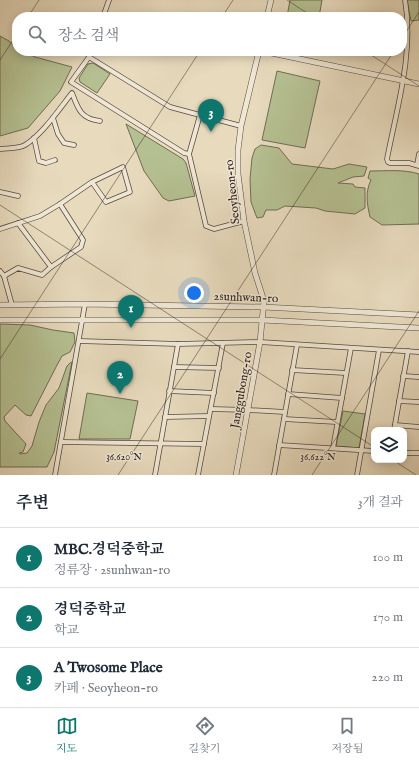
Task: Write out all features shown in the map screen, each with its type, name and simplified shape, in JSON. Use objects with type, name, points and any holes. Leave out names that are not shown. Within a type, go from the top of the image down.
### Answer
[{"type":"street","points":[[104,12],[108,0]]},
{"type":"street","points":[[268,12],[271,0]]},
{"type":"street","points":[[404,0],[405,12]]},
{"type":"street","points":[[407,25],[407,44]]},
{"type":"street","name":"Seoyheon-ro","points":[[259,56],[241,126],[238,150],[238,174],[244,221],[255,272],[264,300],[263,307]]},
{"type":"street","points":[[284,56],[419,84]]},
{"type":"street","points":[[406,56],[387,159],[390,163],[409,163],[418,165],[419,154]]},
{"type":"street","points":[[189,154],[184,154],[71,82],[89,57],[170,107],[241,126]]},
{"type":"street","points":[[0,149],[16,148],[25,145],[34,138],[53,118],[72,93],[82,114],[91,120],[100,121]]},
{"type":"street","points":[[200,116],[189,154],[206,226],[214,230],[244,221]]},
{"type":"street","points":[[53,118],[58,134],[64,143],[74,145]]},
{"type":"street","points":[[34,138],[39,161],[46,163],[55,160]]},
{"type":"street","points":[[0,228],[40,216],[92,182],[123,167],[130,192],[106,202],[92,182]]},
{"type":"street","points":[[0,192],[18,196]]},
{"type":"street","points":[[4,276],[18,268],[42,275],[51,267],[81,248],[83,240],[60,204]]},
{"type":"street","points":[[18,223],[51,267]]},
{"type":"street","points":[[0,271],[4,276],[12,305]]},
{"type":"street","points":[[55,475],[85,304]]},
{"type":"street","name":"2sunhwan-ro","points":[[0,305],[85,304],[263,307],[419,315]]},
{"type":"street","name":"Janggubong-ro","points":[[236,475],[260,342],[263,307]]},
{"type":"street","name":"2sunhwan-ro","points":[[0,320],[262,320],[419,328]]},
{"type":"street","points":[[79,341],[178,344],[260,342],[419,352]]},
{"type":"street","points":[[198,475],[223,343]]},
{"type":"street","points":[[155,475],[178,344]]},
{"type":"street","points":[[274,475],[296,345]]},
{"type":"street","points":[[333,448],[351,348]]},
{"type":"street","points":[[357,475],[379,350]]},
{"type":"street","points":[[394,427],[408,351]]},
{"type":"street","points":[[174,367],[218,368]]},
{"type":"street","points":[[292,370],[346,373]]},
{"type":"street","points":[[403,376],[419,377]]},
{"type":"street","points":[[169,391],[214,393]]},
{"type":"street","points":[[288,394],[342,398]]},
{"type":"street","points":[[399,401],[419,402]]},
{"type":"street","points":[[211,409],[285,412]]},
{"type":"street","points":[[165,417],[209,416]]},
{"type":"street","points":[[284,419],[337,422]]},
{"type":"street","points":[[407,427],[419,427]]},
{"type":"street","points":[[61,442],[204,444]]},
{"type":"street","points":[[279,445],[371,451]]},
{"type":"green space","points":[[290,0],[322,0],[320,12],[288,12]]},
{"type":"green space","points":[[407,0],[419,0],[419,20],[411,21]]},
{"type":"green space","points":[[0,36],[12,44],[12,56],[33,56],[72,67],[60,91],[28,128],[0,136]]},
{"type":"green space","points":[[93,63],[110,74],[97,93],[80,82],[79,78],[88,64]]},
{"type":"green space","points":[[277,71],[320,81],[305,148],[262,140]]},
{"type":"green space","points":[[126,124],[183,159],[186,163],[195,196],[169,201],[163,198],[144,171]]},
{"type":"green space","points":[[261,145],[279,148],[292,164],[333,169],[349,164],[367,167],[364,176],[353,177],[338,183],[353,184],[355,187],[365,188],[365,208],[355,214],[325,211],[316,208],[285,206],[277,210],[266,210],[263,217],[257,218],[251,202],[250,179],[252,158],[255,149]]},
{"type":"green space","points":[[370,171],[401,171],[419,174],[419,224],[382,225],[370,217],[367,198],[371,180],[368,178]]},
{"type":"green space","points":[[0,324],[30,325],[74,333],[75,342],[70,352],[62,356],[31,416],[26,415],[15,405],[4,417],[5,421],[26,444],[23,452],[19,453],[27,453],[32,446],[46,405],[59,388],[67,366],[72,362],[54,452],[47,467],[0,467]]},
{"type":"green space","points":[[87,393],[138,401],[130,439],[79,439]]},
{"type":"green space","points":[[343,411],[365,414],[359,448],[336,446]]},
{"type":"place","name":"A Twosome Place","points":[[211,132]]},
{"type":"place","name":"MBC.경덕중학교","points":[[131,328]]},
{"type":"place","name":"경덕중학교","points":[[120,394]]}]
